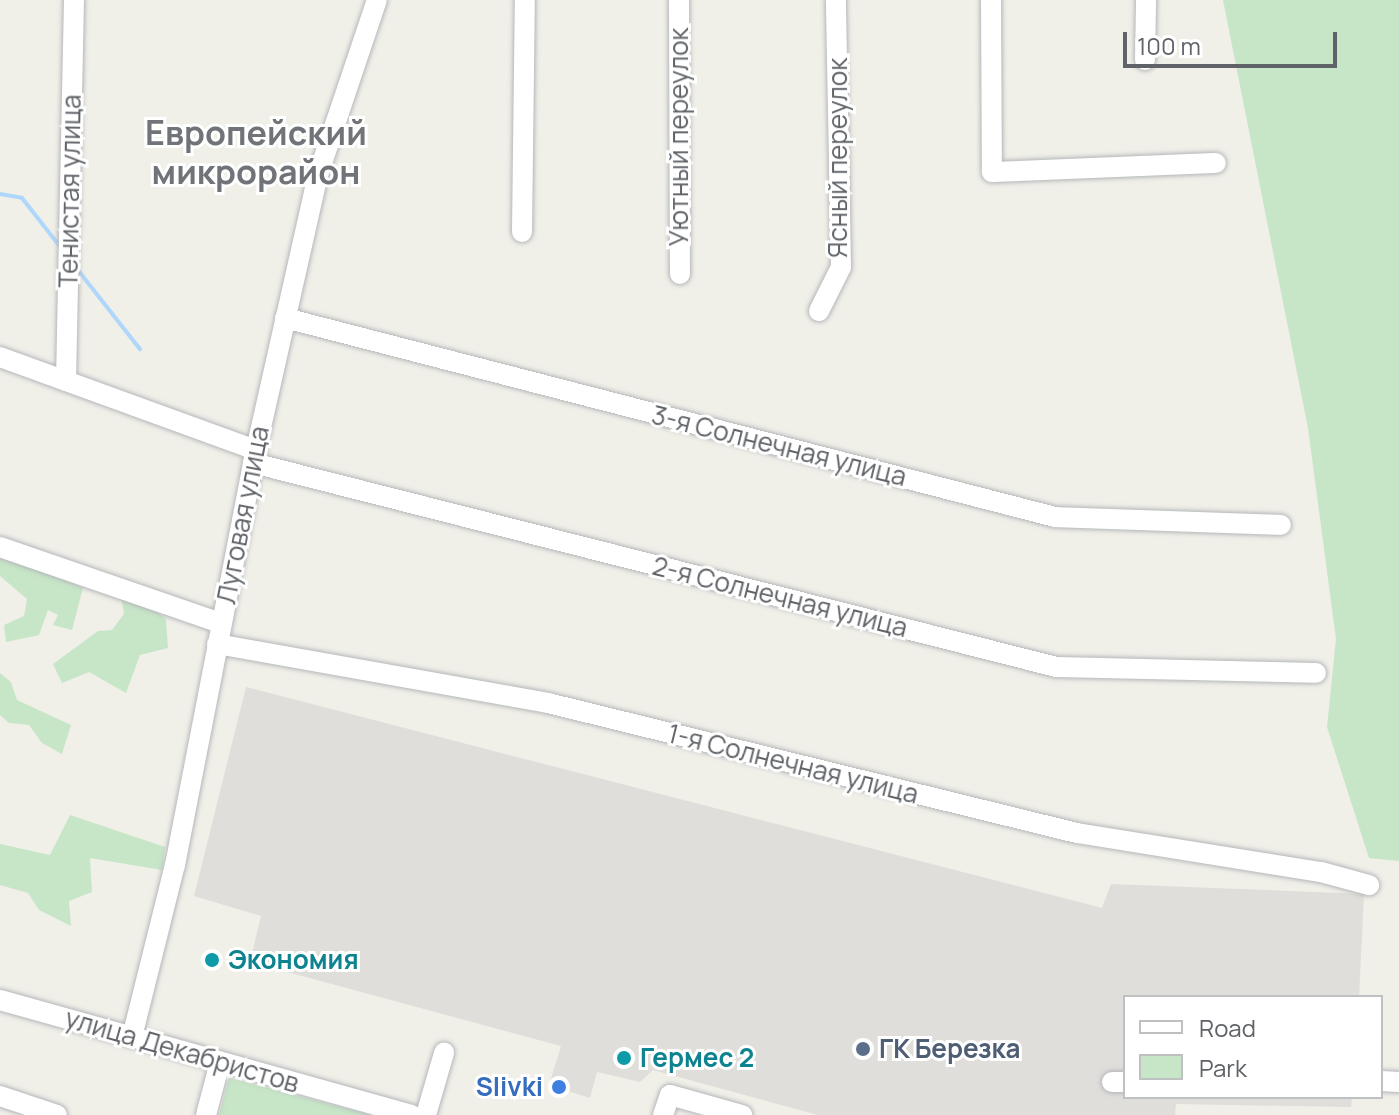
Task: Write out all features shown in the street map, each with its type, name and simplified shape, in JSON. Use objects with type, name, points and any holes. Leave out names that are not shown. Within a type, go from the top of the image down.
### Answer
[{"type":"street","name":"Тенистая улица","points":[[66,381],[74,0]]},
{"type":"street","name":"Луговая улица","points":[[132,1037],[175,865],[254,457],[317,178],[377,0]]},
{"type":"street","points":[[522,232],[525,0]]},
{"type":"street","name":"Уютный переулок","points":[[679,0],[680,274]]},
{"type":"street","name":"Ясный переулок","points":[[819,311],[841,267],[836,0]]},
{"type":"street","points":[[991,0],[992,172],[1216,163]]},
{"type":"street","points":[[1145,60],[1146,0]]},
{"type":"street","name":"3-я Солнечная улица","points":[[285,318],[1055,517],[1281,525]]},
{"type":"street","name":"2-я Солнечная улица","points":[[0,357],[254,457],[1056,667],[1316,673]]},
{"type":"street","points":[[0,547],[221,623]]},
{"type":"street","name":"1-я Солнечная улица","points":[[217,644],[548,703],[1077,833],[1321,872],[1369,885]]},
{"type":"street","name":"улица Декабристов","points":[[0,1000],[411,1115]]},
{"type":"street","points":[[426,1115],[444,1053]]},
{"type":"street","points":[[206,1115],[220,1062]]},
{"type":"street","points":[[663,1115],[670,1095],[742,1115]]},
{"type":"street","points":[[0,1096],[57,1115]]},
{"type":"shaded area","points":[[246,687],[1102,908],[1111,884],[1364,894],[1359,995],[1123,995],[1123,1099],[1352,1099],[1351,1107],[1176,1104],[1175,1115],[818,1115],[653,1070],[640,1082],[597,1072],[590,1098],[549,1085],[561,1046],[250,962],[261,916],[194,896]]},
{"type":"green space","points":[[1223,0],[1399,0],[1399,861],[1369,858],[1327,727],[1336,639],[1308,428]]},
{"type":"green space","points":[[0,552],[83,588],[72,630],[53,625],[58,615],[48,610],[39,635],[6,642],[4,625],[24,616],[27,599],[0,576]]},
{"type":"green space","points":[[121,596],[144,601],[166,619],[168,648],[140,655],[126,693],[89,672],[62,683],[53,664],[98,631],[112,630],[124,614]]},
{"type":"green space","points":[[0,673],[11,682],[17,700],[71,725],[62,754],[42,743],[29,725],[9,723],[0,715]]},
{"type":"green space","points":[[70,815],[165,847],[162,870],[90,858],[92,892],[69,901],[71,926],[39,910],[28,893],[0,885],[0,844],[50,855]]},
{"type":"green space","points":[[229,1078],[371,1115],[219,1115]]},
{"type":"waterway","points":[[0,194],[22,198],[62,249]]},
{"type":"waterway","points":[[77,269],[140,349]]},
{"type":"place","name":"Экономия","points":[[212,960]]},
{"type":"place","name":"ГК Березка","points":[[863,1049]]},
{"type":"place","name":"Гермес 2","points":[[624,1058]]},
{"type":"place","name":"Slivki","points":[[559,1087]]},
{"type":"district","name":"Европейский микрорайон","points":[[256,152]]}]
